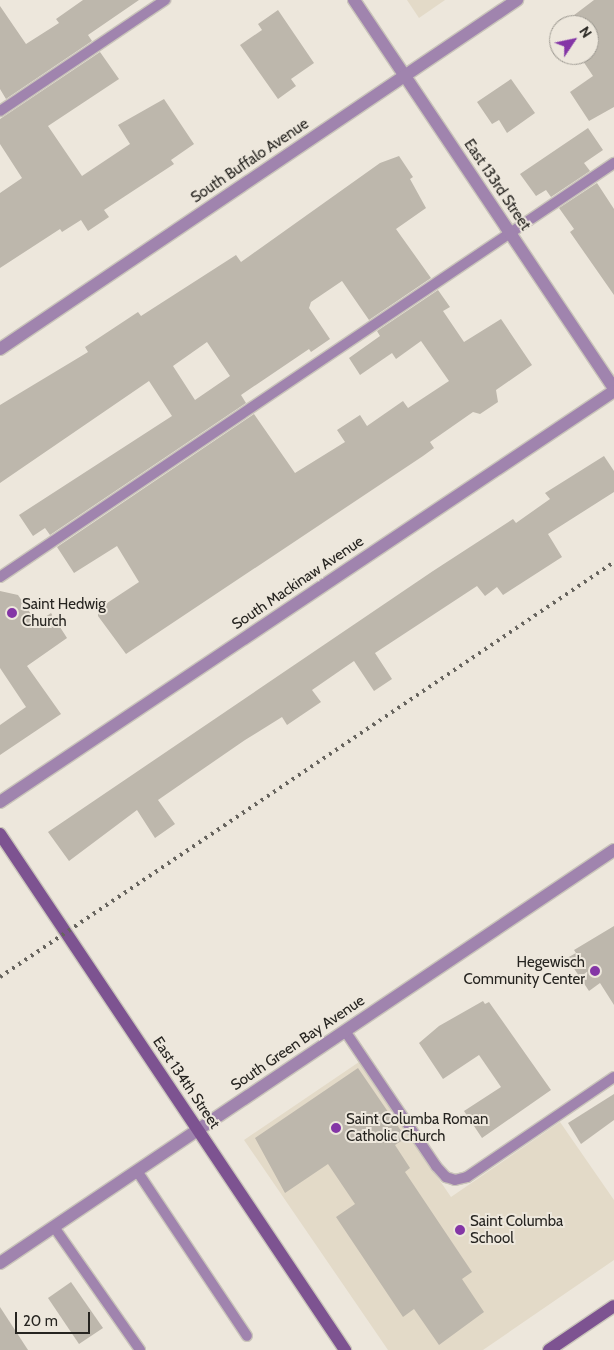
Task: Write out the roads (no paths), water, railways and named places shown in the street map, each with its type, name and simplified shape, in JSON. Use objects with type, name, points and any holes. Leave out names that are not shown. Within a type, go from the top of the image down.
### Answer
[{"type":"street","name":"East 133rd Street","points":[[354,0],[614,390]]},
{"type":"street","name":"South Buffalo Avenue","points":[[0,350],[518,0]]},
{"type":"street","name":"South Mackinaw Avenue","points":[[0,802],[614,390]]},
{"type":"street","name":"East 134th Street","points":[[0,834],[345,1350]]},
{"type":"street","name":"South Green Bay Avenue","points":[[0,1263],[614,850]]},
{"type":"street","points":[[549,1350],[614,1306]]},
{"type":"lane","points":[[0,111],[165,0]]},
{"type":"lane","points":[[0,577],[614,163]]},
{"type":"lane","points":[[345,1031],[436,1166],[446,1177],[455,1180],[467,1177],[614,1077]]},
{"type":"lane","points":[[137,1171],[247,1336]]},
{"type":"lane","points":[[54,1227],[140,1350]]},
{"type":"railway","points":[[0,977],[614,562]]},
{"type":"place","name":"Saint Hedwig Church","points":[[12,613]]},
{"type":"place","name":"Hegewisch Community Center","points":[[595,971]]},
{"type":"place","name":"Saint Columba Roman Catholic Church","points":[[336,1128]]},
{"type":"place","name":"Saint Columba School","points":[[460,1230]]}]
